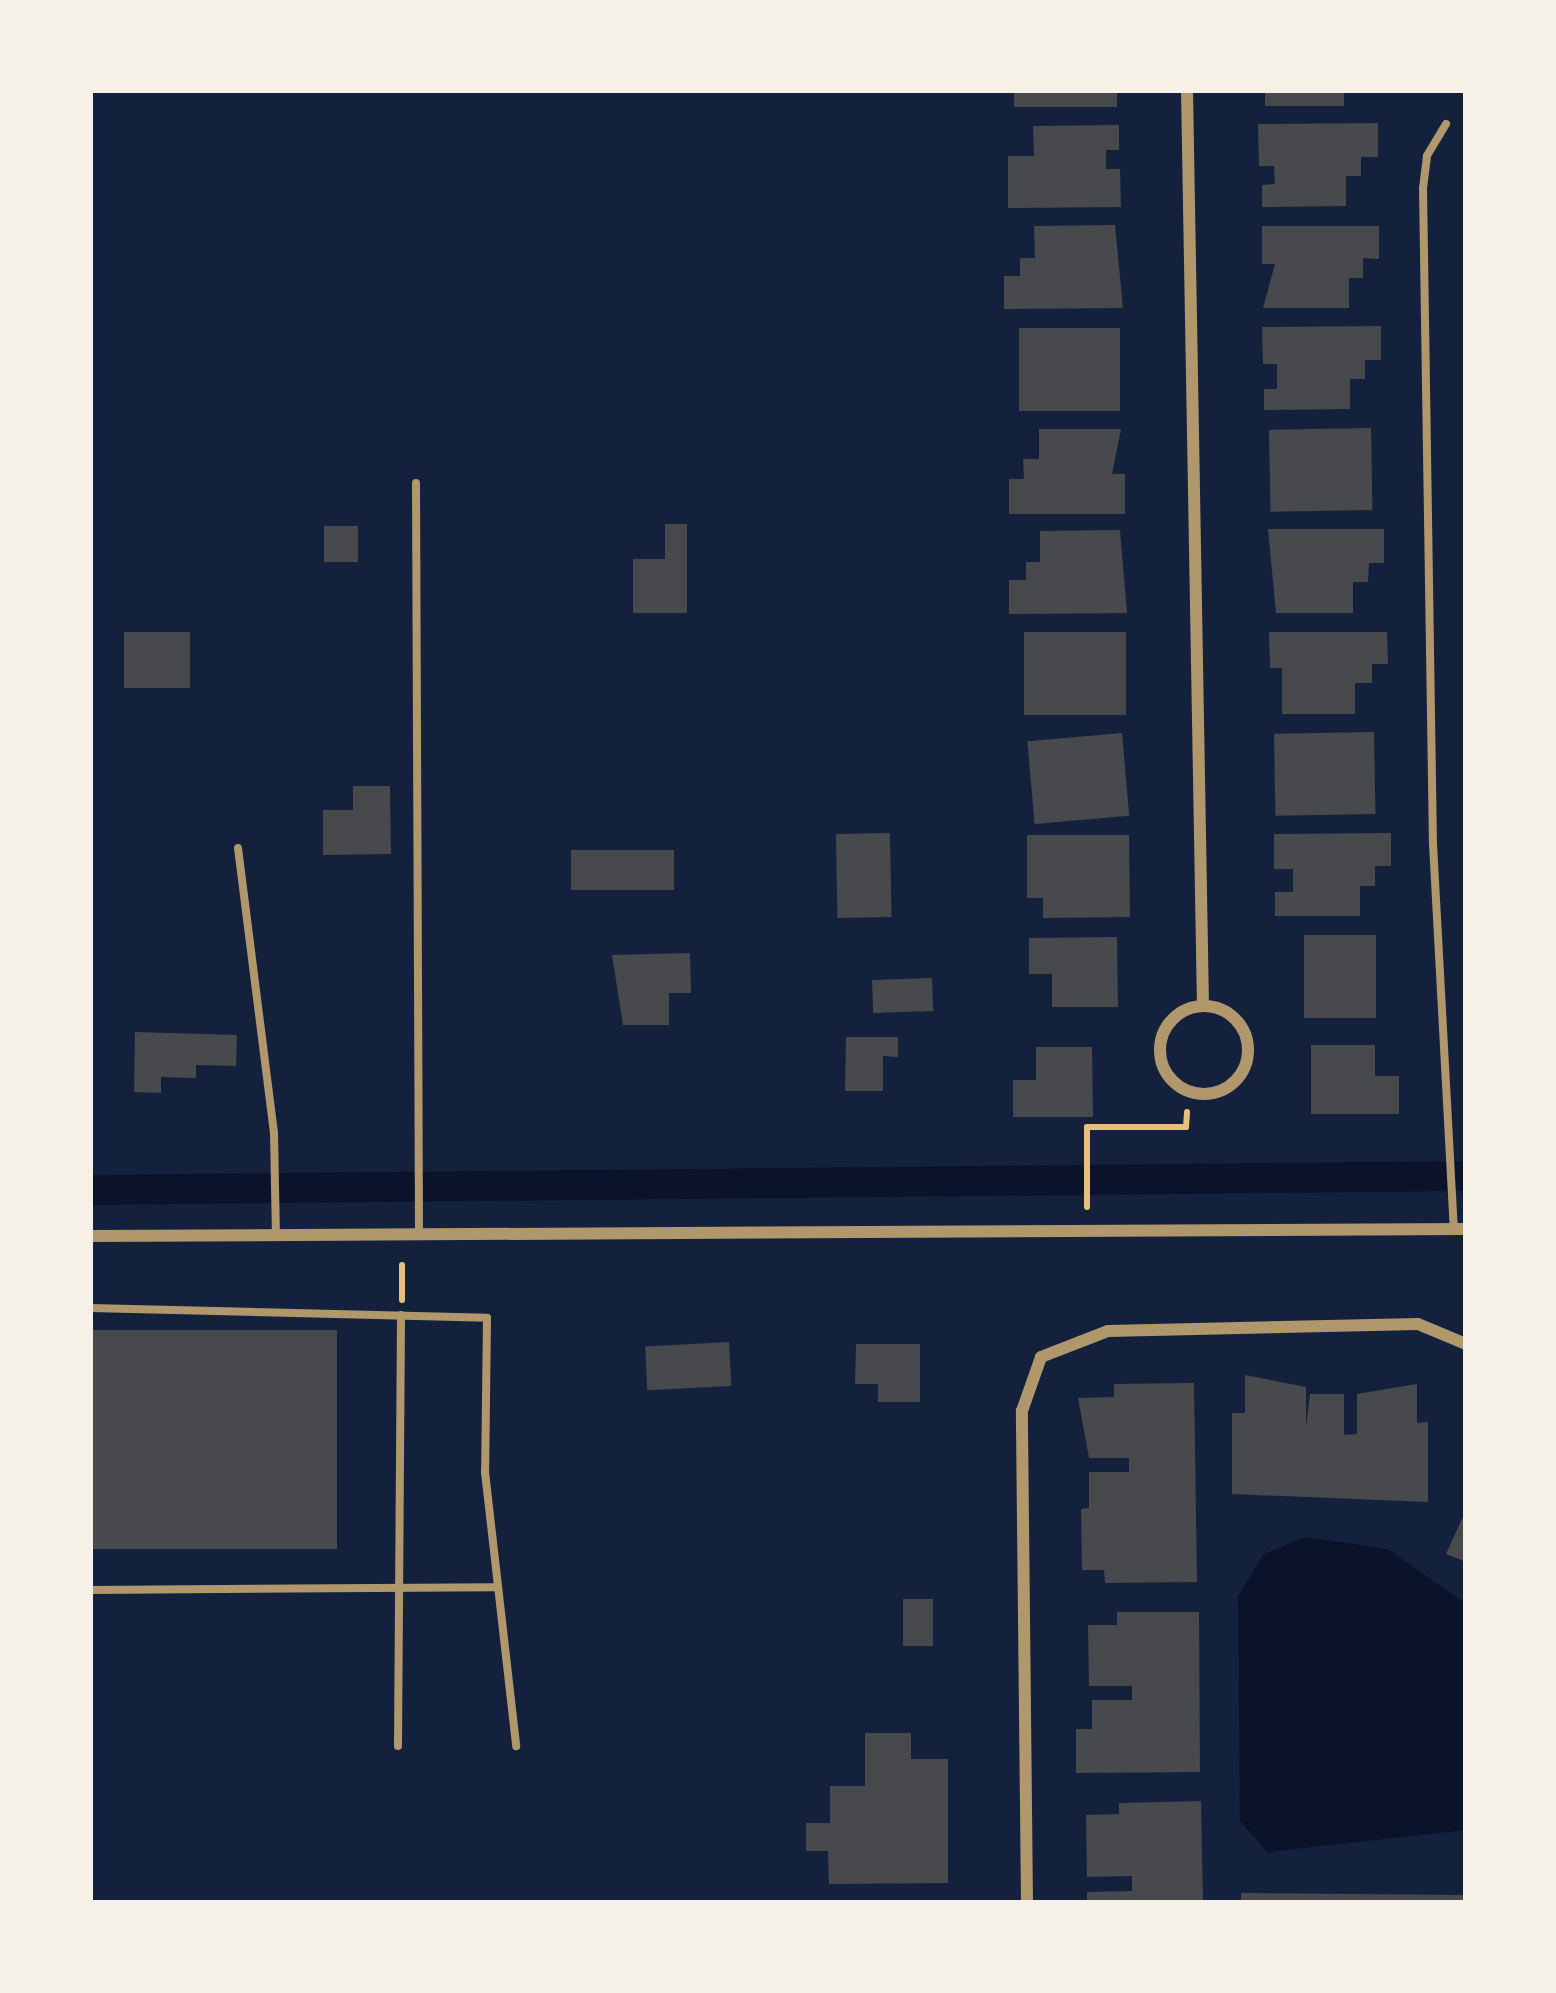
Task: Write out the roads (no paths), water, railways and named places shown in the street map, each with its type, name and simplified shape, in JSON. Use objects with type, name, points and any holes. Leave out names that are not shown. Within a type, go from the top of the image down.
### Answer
[{"type":"street","points":[[1187,90],[1203,1006]]},
{"type":"street","points":[[1203,1006],[1231,1014],[1249,1052],[1238,1079],[1199,1095],[1164,1070],[1161,1041],[1176,1016],[1203,1006]]},
{"type":"street","points":[[90,1236],[1460,1229]]},
{"type":"street","points":[[1027,1903],[1022,1411],[1041,1357],[1108,1331],[1418,1324],[1466,1344]]},
{"type":"lane","points":[[1446,124],[1426,156],[1423,188],[1433,844],[1460,1229]]},
{"type":"lane","points":[[416,483],[419,1232]]},
{"type":"lane","points":[[238,848],[274,1149],[276,1234]]},
{"type":"lane","points":[[90,1308],[487,1318],[494,1587],[516,1746]]},
{"type":"lane","points":[[398,1746],[401,1315]]},
{"type":"lane","points":[[90,1590],[494,1587]]},
{"type":"water","points":[[1305,1537],[1388,1549],[1466,1604],[1466,1830],[1267,1852],[1240,1821],[1238,1596],[1264,1554]]},
{"type":"waterway","points":[[90,1190],[1466,1176]]}]
